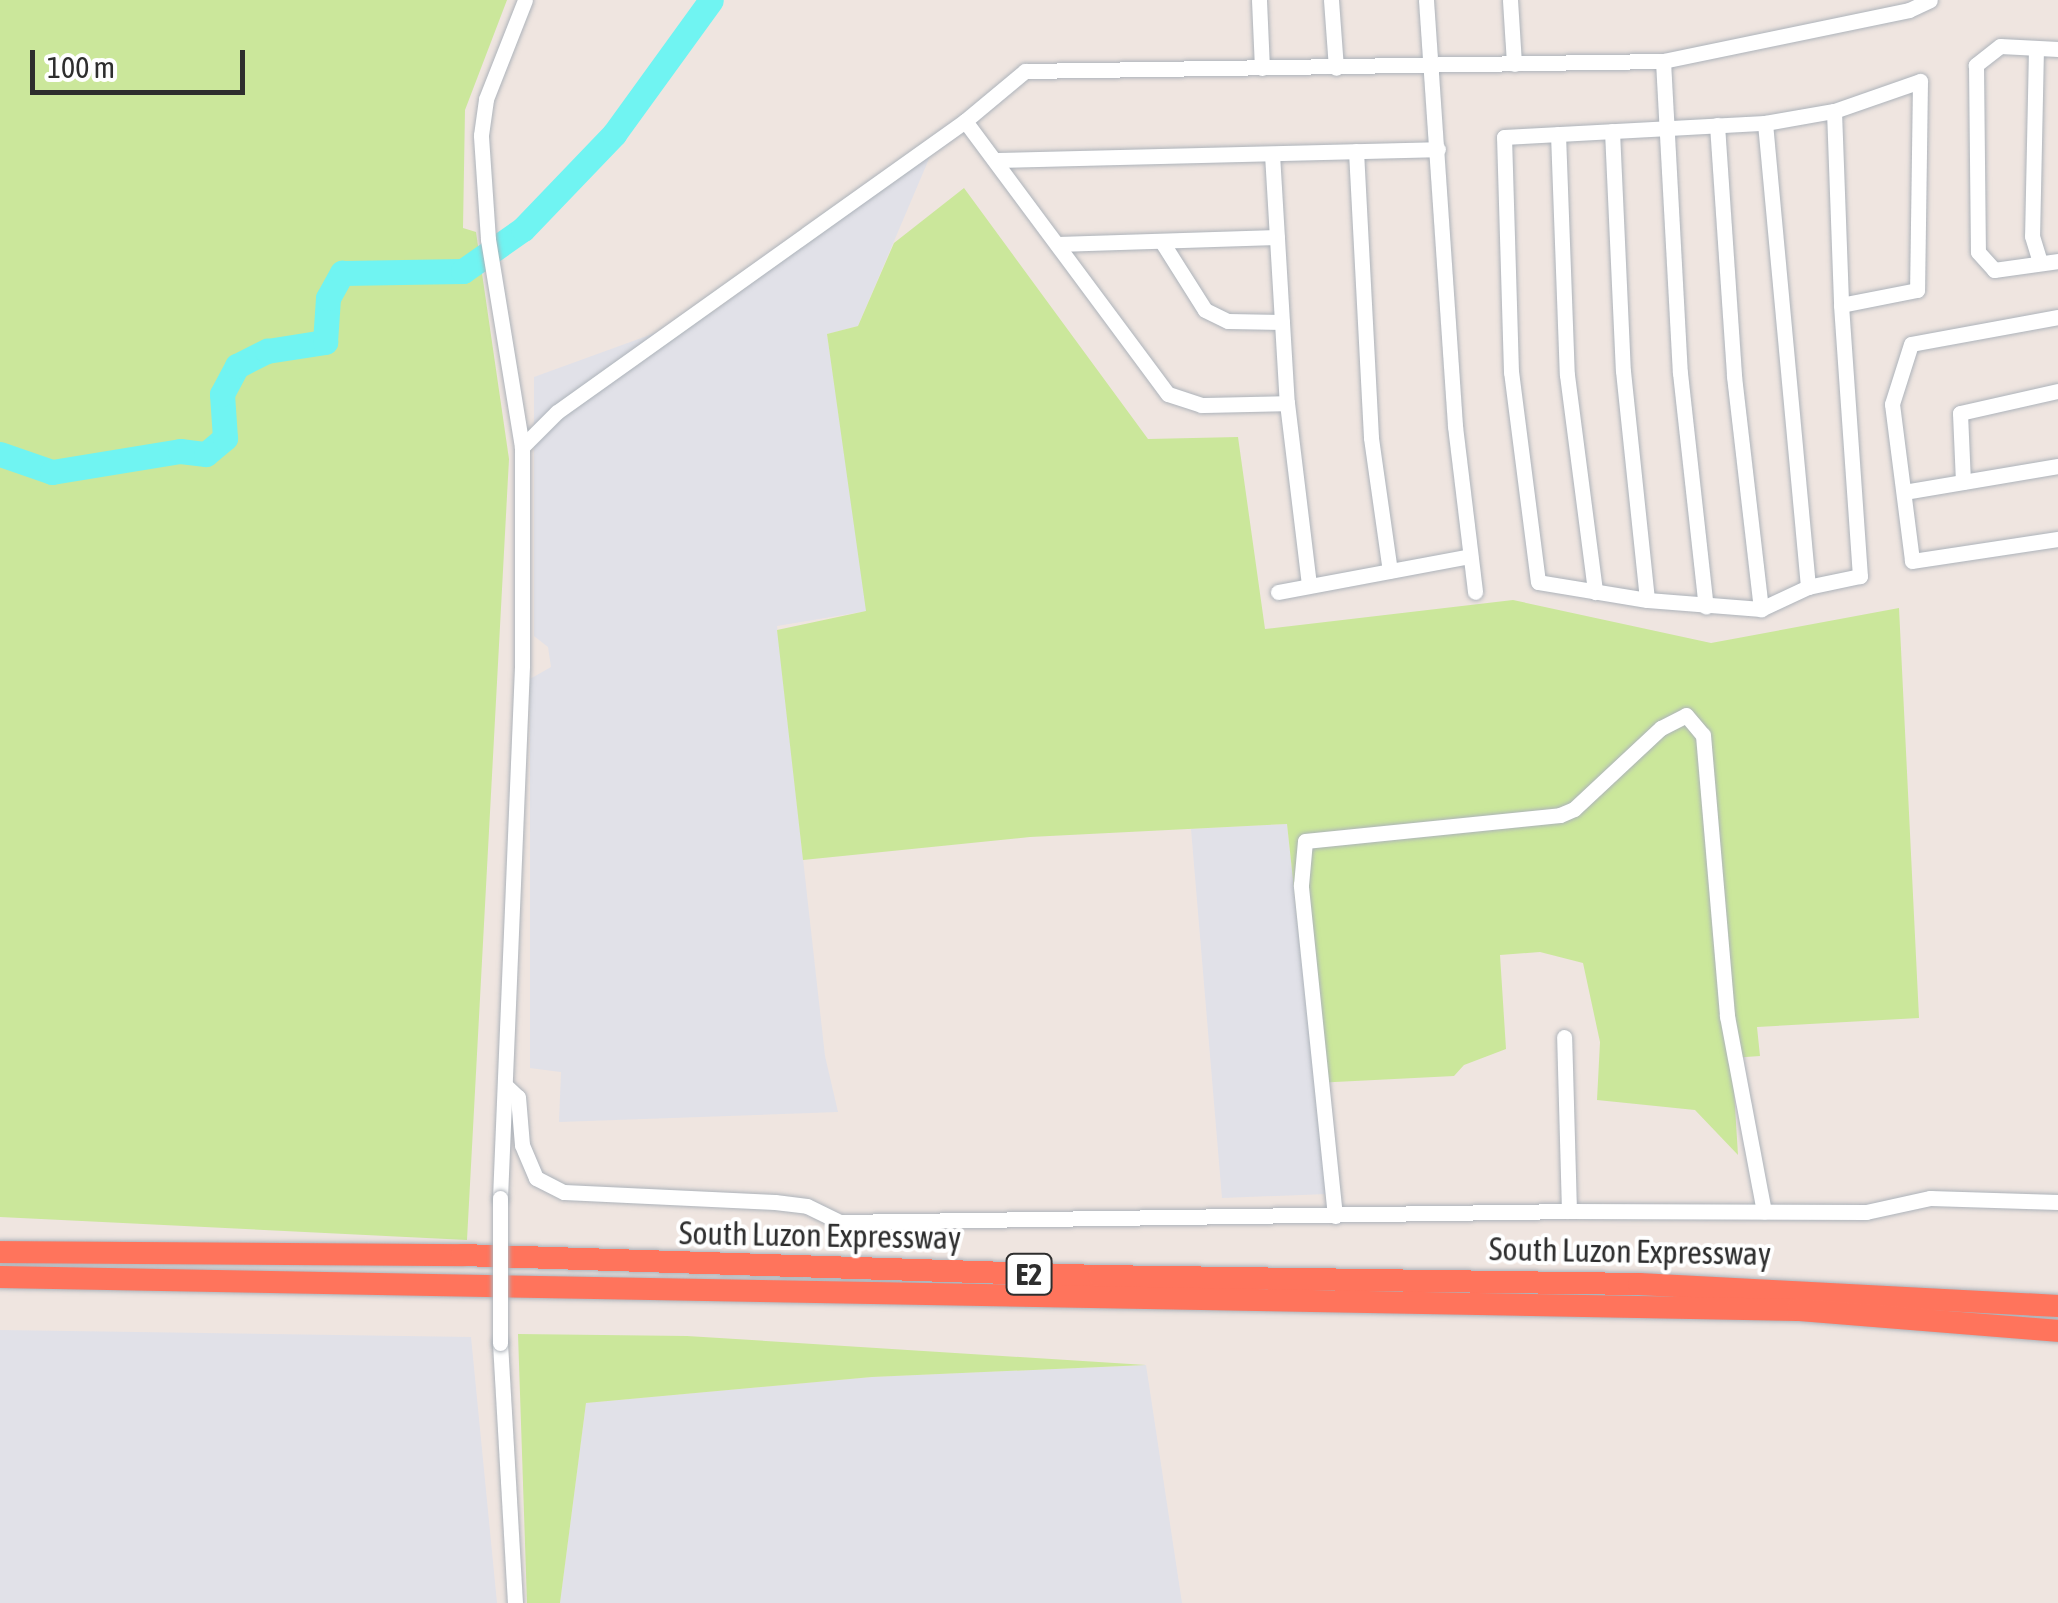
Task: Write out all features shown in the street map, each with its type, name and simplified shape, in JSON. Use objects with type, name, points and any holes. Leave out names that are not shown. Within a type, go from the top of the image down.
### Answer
[{"type":"highway","name":"South Luzon Expressway","points":[[0,1252],[462,1255],[1100,1276],[1694,1285],[2058,1306]]},
{"type":"highway","name":"South Luzon Expressway","points":[[0,1277],[1798,1310],[2058,1331]]},
{"type":"street","points":[[515,1603],[500,1343],[500,1198],[522,666],[522,446],[488,239],[483,117],[525,0]]},
{"type":"street","points":[[1259,0],[1262,68]]},
{"type":"street","points":[[1332,0],[1336,68]]},
{"type":"street","points":[[1426,0],[1474,592]]},
{"type":"street","points":[[1510,0],[1514,64]]},
{"type":"street","points":[[522,446],[557,412],[966,121],[1024,71],[1431,67],[1663,60],[1930,0]]},
{"type":"street","points":[[2058,49],[2000,46],[1976,65],[1978,252],[1994,270],[2058,261]]},
{"type":"street","points":[[2036,48],[2032,236],[2040,264]]},
{"type":"street","points":[[1663,60],[1680,373],[1706,607]]},
{"type":"street","points":[[1834,110],[1841,305],[1860,576],[1808,587],[1761,609],[1646,600],[1538,582],[1511,372],[1504,137],[1765,122],[1834,110],[1920,80],[1917,290],[1841,305]]},
{"type":"street","points":[[966,121],[1168,394],[1201,405],[1287,403]]},
{"type":"street","points":[[1765,122],[1808,587]]},
{"type":"street","points":[[1718,125],[1734,376],[1761,609]]},
{"type":"street","points":[[1612,131],[1623,371],[1646,600]]},
{"type":"street","points":[[1558,134],[1567,376],[1595,592]]},
{"type":"street","points":[[994,160],[1438,148]]},
{"type":"street","points":[[1356,151],[1371,438],[1390,571]]},
{"type":"street","points":[[1272,154],[1287,403],[1309,584]]},
{"type":"street","points":[[1057,244],[1276,237]]},
{"type":"street","points":[[1162,242],[1206,310],[1228,321],[1282,322]]},
{"type":"street","points":[[2058,317],[1911,344],[1892,404],[1912,561],[2058,539]]},
{"type":"street","points":[[1963,482],[1960,413],[2058,391]]},
{"type":"street","points":[[1904,492],[2058,466]]},
{"type":"street","points":[[1278,592],[1470,556]]},
{"type":"street","points":[[1335,1216],[1301,886],[1306,840],[1560,815],[1574,809],[1661,728],[1686,715],[1703,736],[1727,1016],[1764,1212]]},
{"type":"street","points":[[1564,1037],[1569,1211]]},
{"type":"street","points":[[506,1086],[518,1098],[522,1145],[536,1178],[564,1192],[774,1202],[806,1206],[840,1222],[1569,1211],[1866,1212],[1930,1198],[2058,1202]]},
{"type":"shaded area","points":[[934,147],[858,326],[827,334],[867,611],[777,626],[825,1056],[838,1112],[559,1122],[561,1072],[530,1068],[530,679],[551,667],[548,647],[534,636],[534,377],[713,312]]},
{"type":"shaded area","points":[[1287,824],[1327,1194],[1222,1198],[1191,829]]},
{"type":"shaded area","points":[[0,1330],[471,1337],[497,1603],[0,1603]]},
{"type":"shaded area","points":[[1146,1365],[1182,1603],[560,1603],[586,1403],[872,1377]]},
{"type":"green space","points":[[0,0],[507,0],[465,110],[463,228],[476,232],[509,459],[467,1240],[0,1217]]},
{"type":"green space","points":[[964,188],[1148,439],[1238,437],[1265,629],[1513,600],[1711,643],[1899,608],[1919,1018],[1757,1027],[1760,1056],[1732,1058],[1738,1155],[1695,1110],[1597,1100],[1600,1042],[1583,963],[1540,952],[1500,955],[1506,1049],[1464,1065],[1454,1076],[1315,1083],[1287,824],[1030,837],[803,860],[777,630],[866,611],[827,334],[858,326],[894,243]]},
{"type":"green space","points":[[518,1334],[687,1336],[1146,1365],[872,1377],[586,1403],[560,1603],[527,1603]]},
{"type":"waterway","points":[[0,454],[52,472],[180,451],[206,454],[225,438],[222,394],[237,366],[267,351],[325,342],[328,298],[342,273],[463,271],[523,229],[614,134],[711,0]]}]
